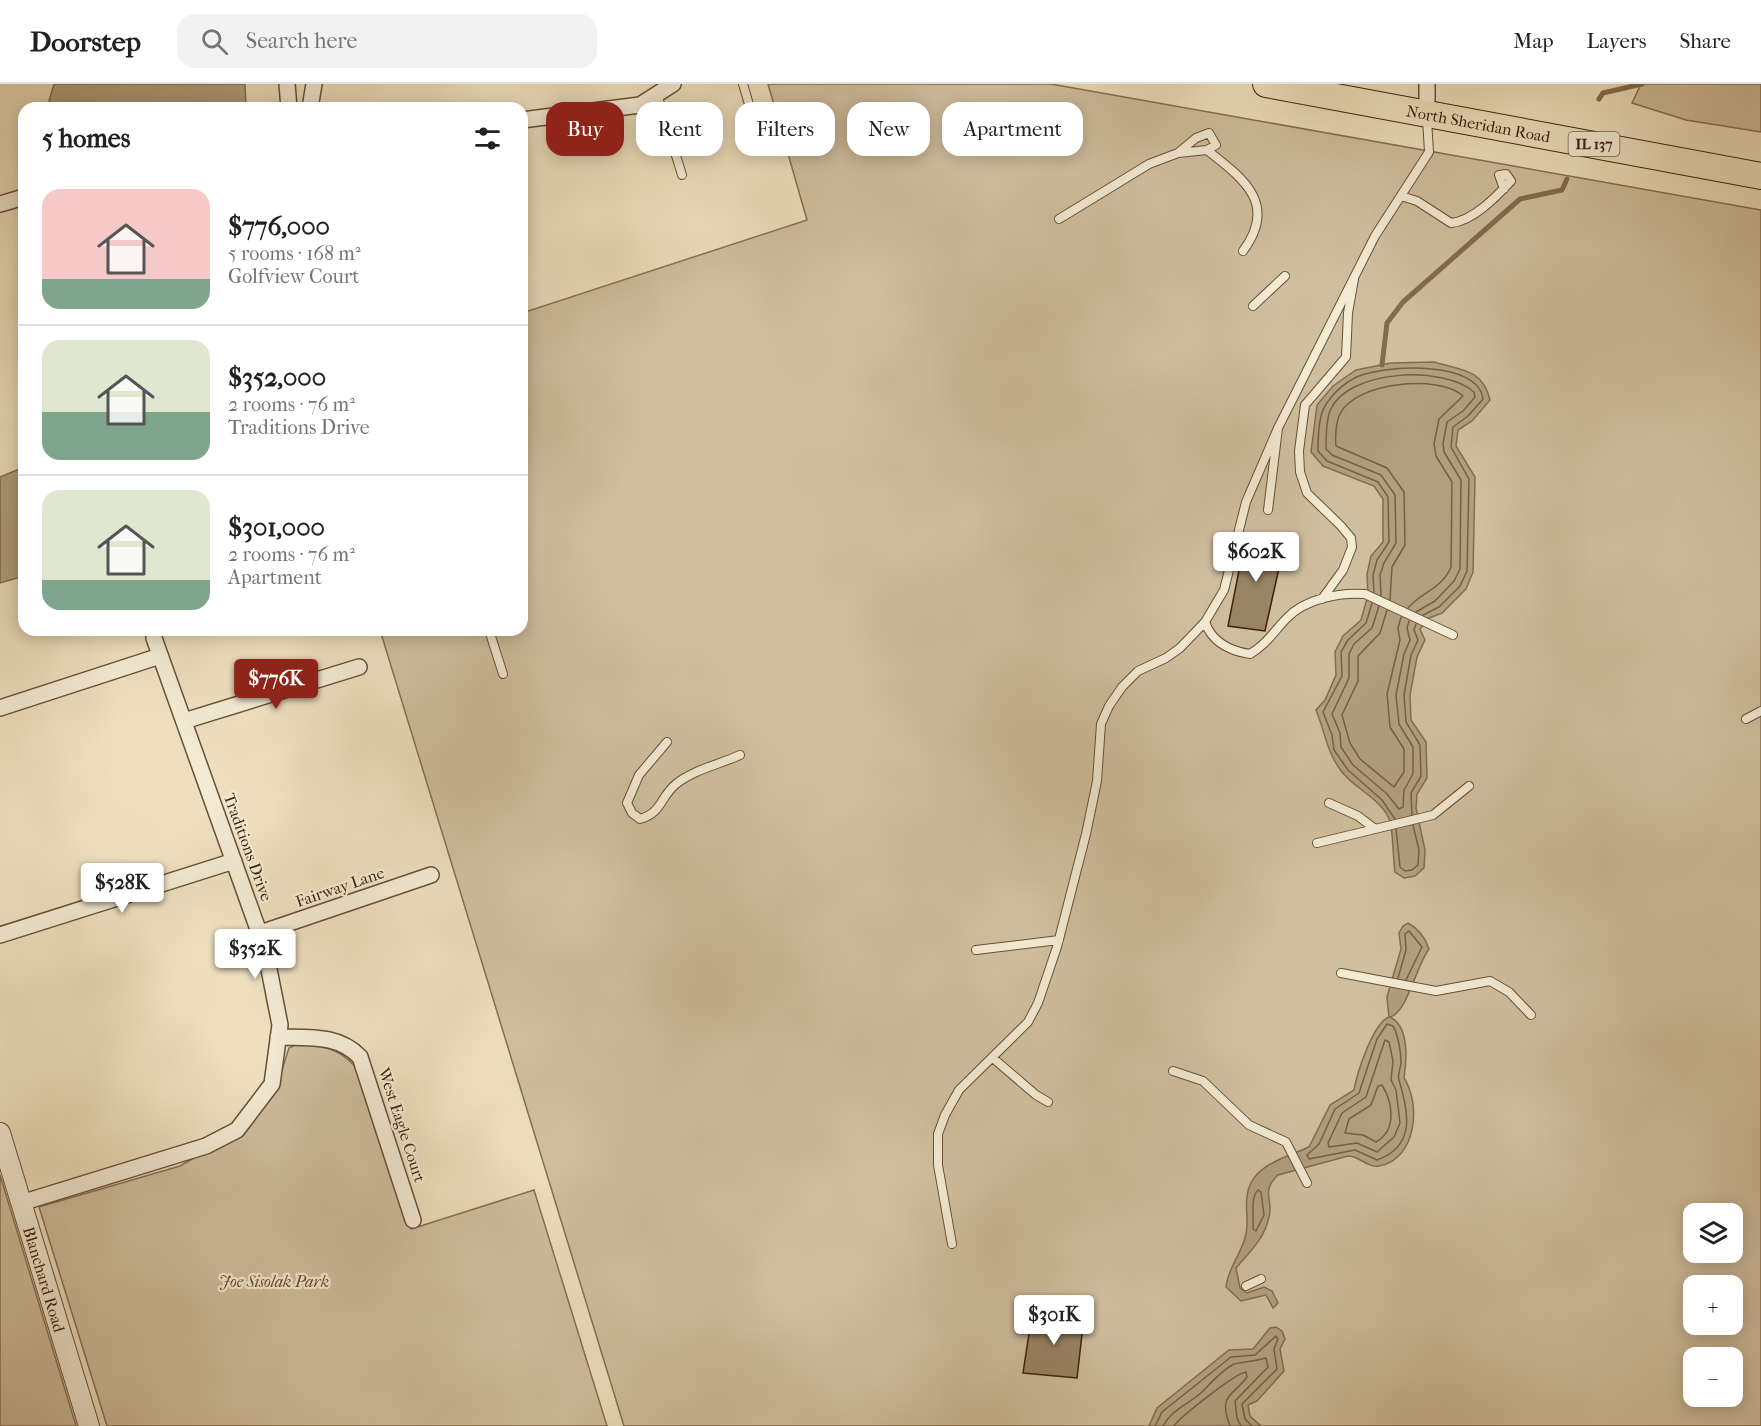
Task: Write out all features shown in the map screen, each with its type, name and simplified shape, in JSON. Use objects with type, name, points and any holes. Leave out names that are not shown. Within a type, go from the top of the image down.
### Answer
[{"type":"main road","name":"North Sheridan Road","points":[[1266,84],[1761,176]]},
{"type":"street","points":[[287,84],[288,102]]},
{"type":"street","points":[[311,102],[314,84]]},
{"type":"street","points":[[528,119],[640,105],[673,84]]},
{"type":"street","points":[[1427,84],[1427,113]]},
{"type":"street","points":[[0,204],[18,199]]},
{"type":"street","name":"Traditions Drive","points":[[21,1203],[206,1146],[237,1130],[272,1084],[280,1025],[266,949],[154,636]]},
{"type":"street","points":[[0,708],[160,656]]},
{"type":"street","points":[[184,721],[359,667]]},
{"type":"street","points":[[0,935],[234,861]]},
{"type":"street","name":"Fairway Lane","points":[[260,933],[431,875]]},
{"type":"street","name":"West Eagle Court","points":[[278,1037],[332,1039],[350,1047],[360,1057],[413,1220]]},
{"type":"street","name":"Blanchard Road","points":[[0,1132],[89,1426]]},
{"type":"lane","points":[[744,84],[749,102]]},
{"type":"lane","points":[[657,94],[682,175]]},
{"type":"lane","points":[[952,1244],[938,1165],[938,1134],[945,1114],[960,1090],[994,1059],[1028,1022],[1047,978],[1086,834],[1097,781],[1101,724],[1108,706],[1138,671],[1166,658],[1180,648],[1205,622],[1224,590],[1246,502],[1278,428],[1375,236],[1429,152],[1427,113]]},
{"type":"lane","points":[[1059,219],[1149,164],[1178,153],[1207,150],[1216,145],[1209,133],[1196,138],[1178,153]]},
{"type":"lane","points":[[1207,150],[1251,190],[1259,212],[1253,238],[1243,251]]},
{"type":"lane","points":[[1401,196],[1417,201],[1451,223],[1463,222],[1504,189]]},
{"type":"lane","points":[[1253,306],[1285,276]]},
{"type":"lane","points":[[1323,599],[1343,570],[1352,548],[1350,538],[1341,526],[1306,494],[1299,472],[1299,451],[1305,405],[1346,357],[1348,313],[1354,277]]},
{"type":"lane","points":[[1268,510],[1278,428]]},
{"type":"lane","points":[[1205,622],[1208,630],[1220,643],[1233,651],[1251,654],[1267,644],[1286,619],[1300,606],[1323,599],[1365,594],[1453,635]]},
{"type":"lane","points":[[491,636],[503,674]]},
{"type":"lane","points":[[1746,719],[1761,711]]},
{"type":"lane","points":[[667,742],[639,775],[627,803],[632,813],[640,819],[653,816],[674,785],[687,777],[740,755]]},
{"type":"lane","points":[[1317,843],[1433,815],[1469,786]]},
{"type":"lane","points":[[1329,803],[1358,816],[1375,829]]},
{"type":"lane","points":[[976,950],[1059,939]]},
{"type":"lane","points":[[1341,973],[1436,991],[1490,981],[1509,992],[1531,1015]]},
{"type":"lane","points":[[994,1059],[1036,1095],[1048,1102]]},
{"type":"lane","points":[[1173,1071],[1203,1081],[1249,1125],[1286,1142],[1307,1183]]},
{"type":"lane","points":[[1246,1286],[1260,1279]]},
{"type":"green space","points":[[768,84],[1051,84],[1761,210],[1761,1426],[624,1426],[382,636],[528,636],[528,311],[807,220],[789,156],[835,156],[835,102],[773,102]]},
{"type":"green space","points":[[1641,84],[1761,84],[1761,132],[1686,120],[1632,103]]},
{"type":"green space","name":"Joe Sisolak Park","points":[[299,1043],[336,1051],[349,1060],[363,1076],[411,1229],[534,1190],[607,1426],[107,1426],[39,1207],[180,1166],[245,1129],[277,1085],[289,1048]]},
{"type":"green space","points":[[0,1175],[76,1426],[0,1426]]},
{"type":"water","points":[[54,84],[245,84],[246,102],[49,102]]},
{"type":"water","points":[[1434,362],[1462,369],[1476,376],[1487,390],[1490,400],[1472,421],[1458,430],[1456,446],[1475,477],[1473,572],[1466,589],[1442,613],[1429,618],[1420,629],[1425,640],[1417,657],[1410,695],[1411,720],[1426,742],[1427,778],[1417,794],[1416,808],[1425,850],[1424,868],[1415,876],[1404,878],[1395,872],[1391,826],[1386,813],[1375,800],[1347,778],[1337,765],[1316,710],[1325,700],[1336,675],[1335,652],[1343,636],[1361,620],[1368,595],[1367,574],[1371,556],[1383,542],[1383,499],[1374,486],[1323,466],[1311,452],[1317,405],[1333,386],[1356,370],[1391,363]]},
{"type":"water","points":[[18,470],[18,578],[0,583],[0,477]]},
{"type":"water","points":[[1408,923],[1421,934],[1429,949],[1401,1007],[1396,1014],[1390,1017],[1396,1021],[1404,1035],[1406,1062],[1404,1078],[1413,1102],[1414,1115],[1408,1142],[1392,1161],[1379,1166],[1348,1156],[1278,1175],[1270,1186],[1270,1211],[1264,1232],[1236,1268],[1240,1288],[1247,1293],[1264,1287],[1272,1291],[1278,1303],[1273,1308],[1266,1295],[1241,1301],[1226,1287],[1229,1273],[1246,1234],[1250,1186],[1255,1177],[1270,1164],[1309,1147],[1330,1105],[1354,1090],[1358,1072],[1372,1038],[1383,1021],[1389,1017],[1387,997],[1401,949],[1399,933]]},
{"type":"water","points":[[1276,1327],[1282,1331],[1285,1339],[1280,1349],[1284,1371],[1257,1401],[1248,1405],[1250,1416],[1261,1426],[1149,1426],[1157,1408],[1229,1350],[1253,1349],[1270,1328]]},
{"type":"building","points":[[1246,535],[1285,541],[1265,631],[1228,626]]},
{"type":"building","points":[[1032,1314],[1084,1317],[1077,1378],[1023,1373]]},
{"type":"waterway","points":[[1599,99],[1603,93],[1642,84]]},
{"type":"waterway","points":[[1382,365],[1387,323],[1403,302],[1520,199],[1562,190],[1567,179]]}]
